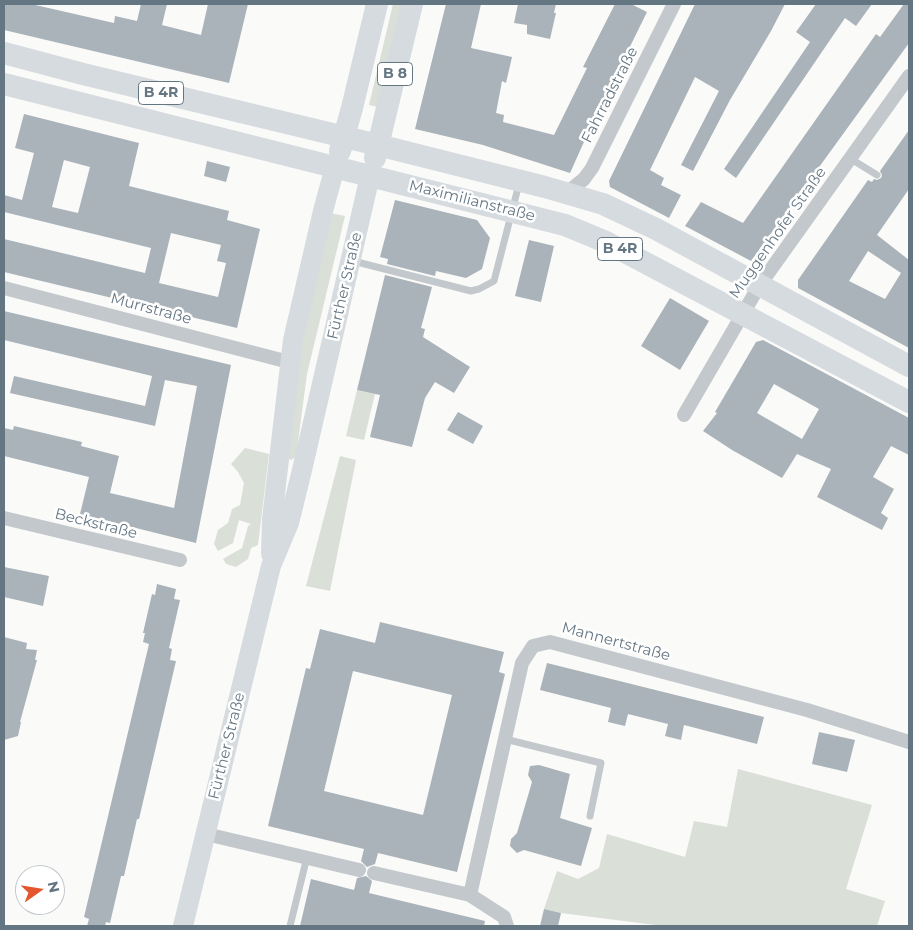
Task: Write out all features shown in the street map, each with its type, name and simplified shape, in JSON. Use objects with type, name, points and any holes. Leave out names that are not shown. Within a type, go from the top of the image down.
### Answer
[{"type":"main road","name":"Fürther Straße","points":[[184,926],[271,566],[289,523],[289,362],[299,310],[377,4]]},
{"type":"main road","name":"Fürther Straße","points":[[290,468],[350,260],[412,4]]},
{"type":"main road","name":"Maximilianstraße","points":[[4,53],[83,74],[378,145],[567,193],[603,204],[628,215],[909,366]]},
{"type":"main road","name":"Maximilianstraße","points":[[4,84],[512,210],[593,235],[909,402]]},
{"type":"street","name":"Fahrradstraße","points":[[567,193],[588,174],[596,160],[673,4]]},
{"type":"street","name":"Muggenhofer Straße","points":[[684,415],[759,286],[909,76]]},
{"type":"street","name":"Murrstraße","points":[[4,288],[289,362]]},
{"type":"street","name":"Beckstraße","points":[[4,518],[180,560]]},
{"type":"street","name":"Mannertstraße","points":[[470,896],[522,663],[534,646],[550,642],[807,710],[909,742]]},
{"type":"street","points":[[206,834],[359,870]]},
{"type":"street","points":[[374,873],[470,896],[504,917],[507,926]]},
{"type":"lane","points":[[851,159],[877,175]]},
{"type":"lane","points":[[350,260],[471,290],[479,289],[494,281],[520,181]]},
{"type":"lane","points":[[505,739],[600,763],[590,816]]},
{"type":"lane","points":[[290,926],[307,857]]},
{"type":"shaded area","points":[[393,4],[403,4],[378,107],[369,105]]},
{"type":"shaded area","points":[[330,213],[345,216],[307,374],[296,457],[291,460],[288,458],[295,376]]},
{"type":"shaded area","points":[[357,390],[375,394],[364,440],[346,436]]},
{"type":"shaded area","points":[[245,448],[269,454],[258,545],[251,548],[248,559],[236,567],[226,564],[223,559],[242,548],[248,526],[251,524],[239,520],[233,543],[218,551],[214,544],[218,530],[228,523],[232,509],[240,505],[244,483],[231,464]]},
{"type":"shaded area","points":[[340,456],[356,460],[330,591],[306,586]]},
{"type":"shaded area","points":[[738,769],[872,805],[846,889],[885,901],[877,926],[663,926],[561,913],[544,909],[557,871],[578,879],[599,868],[607,834],[685,857],[694,821],[727,827]]},
{"type":"building","points":[[4,4],[31,4],[114,23],[115,16],[137,21],[141,4],[167,4],[162,25],[201,35],[208,4],[248,4],[229,83],[4,30]]},
{"type":"building","points":[[446,4],[481,4],[471,48],[512,57],[506,83],[502,81],[496,113],[504,115],[503,122],[554,135],[587,68],[583,67],[615,4],[631,4],[647,12],[570,173],[483,145],[415,129]]},
{"type":"building","points":[[518,4],[556,4],[554,13],[556,13],[550,39],[527,34],[527,25],[514,23]]},
{"type":"building","points":[[695,4],[785,4],[730,100],[693,171],[681,165],[719,91],[695,77],[650,170],[664,178],[661,185],[681,195],[669,218],[610,187],[609,181]]},
{"type":"building","points":[[816,4],[872,4],[856,26],[845,18],[736,178],[724,169],[810,42],[796,32]]},
{"type":"building","points":[[904,4],[909,4],[909,43],[751,261],[685,226],[701,202],[743,223],[876,34],[880,37]]},
{"type":"building","points":[[24,114],[139,143],[129,186],[229,211],[227,220],[260,229],[237,328],[4,272],[4,239],[145,273],[151,248],[4,212],[4,195],[22,200],[34,153],[15,148]],"holes":[[[64,160],[90,167],[78,213],[52,207]],[[171,233],[221,245],[217,261],[226,263],[218,297],[159,283]]]},
{"type":"building","points":[[909,130],[909,189],[877,235],[909,260],[909,348],[798,288],[798,280],[868,180],[872,182],[874,179],[881,178],[880,171]],"holes":[[[868,251],[901,273],[885,299],[849,281]]]},
{"type":"building","points":[[207,161],[230,167],[226,182],[204,176]]},
{"type":"building","points":[[395,200],[477,220],[490,238],[482,269],[466,278],[436,271],[435,276],[387,264],[388,259],[380,257]]},
{"type":"building","points":[[529,240],[554,246],[541,302],[515,296]]},
{"type":"building","points":[[385,275],[432,287],[421,328],[425,329],[423,337],[470,367],[454,393],[435,382],[425,398],[412,447],[370,437],[380,395],[357,390]]},
{"type":"building","points":[[670,298],[709,321],[680,370],[641,346]]},
{"type":"building","points":[[4,311],[231,365],[196,543],[80,514],[89,477],[4,456],[4,428],[13,430],[14,426],[82,442],[81,446],[119,456],[110,493],[174,508],[197,386],[165,380],[155,426],[10,393],[14,376],[145,406],[152,376],[4,340]]},
{"type":"building","points":[[763,340],[909,418],[909,455],[891,446],[873,477],[894,489],[881,513],[888,518],[882,530],[817,497],[831,469],[797,454],[782,478],[732,450],[703,431],[717,413],[715,412],[756,342]],"holes":[[[774,384],[819,409],[802,439],[757,413]]]},
{"type":"building","points":[[458,412],[483,426],[473,444],[447,430]]},
{"type":"building","points":[[4,567],[49,576],[43,606],[4,597]]},
{"type":"building","points":[[157,584],[176,589],[174,599],[180,600],[169,648],[172,649],[170,660],[176,661],[139,819],[137,819],[124,876],[121,876],[110,923],[106,922],[105,926],[87,926],[89,919],[84,917],[149,644],[143,642],[145,633],[143,633],[152,594],[155,595]]},
{"type":"building","points":[[380,622],[504,652],[499,672],[505,674],[457,872],[378,853],[375,864],[367,867],[361,861],[364,849],[268,826],[306,668],[310,669],[320,629],[375,643]],"holes":[[[353,671],[452,695],[423,815],[324,791]]]},
{"type":"building","points":[[4,637],[27,643],[26,649],[37,650],[35,660],[37,660],[18,736],[4,740]]},
{"type":"building","points":[[547,663],[764,717],[757,744],[684,725],[681,740],[665,736],[668,724],[628,714],[625,726],[608,722],[611,708],[540,690]]},
{"type":"building","points":[[819,732],[855,740],[847,772],[812,764]]},
{"type":"building","points":[[539,765],[570,774],[560,818],[592,828],[581,866],[524,850],[517,853],[510,846],[511,839],[517,833],[532,782],[528,775],[530,766]]},
{"type":"building","points":[[366,876],[372,881],[369,893],[485,921],[484,926],[300,926],[311,879],[354,890],[357,878]]},
{"type":"building","points":[[544,909],[561,913],[558,926],[540,926]]}]
